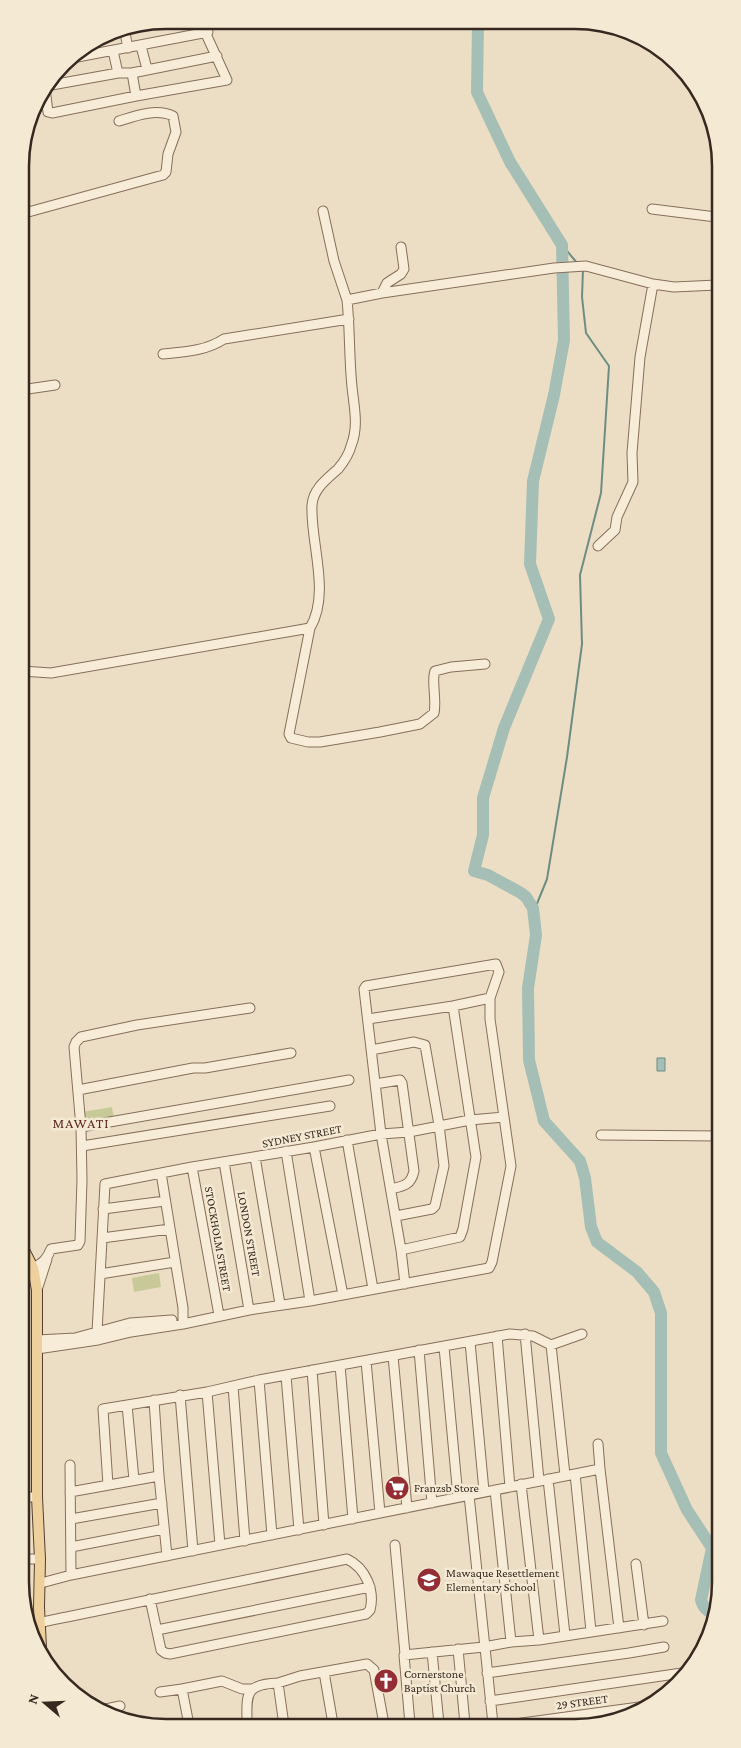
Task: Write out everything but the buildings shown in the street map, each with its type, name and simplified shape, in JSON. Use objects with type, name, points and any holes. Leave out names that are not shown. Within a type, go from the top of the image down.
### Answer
[{"type":"main road","points":[[29,1260],[34,1268],[37,1290],[37,1497],[41,1583],[41,1638]]},
{"type":"street","points":[[47,98],[48,112],[52,113],[227,80],[207,33],[85,56]]},
{"type":"street","points":[[125,35],[128,48]]},
{"type":"street","points":[[141,46],[147,69]]},
{"type":"street","points":[[113,51],[118,73]]},
{"type":"street","points":[[55,85],[118,73],[132,73],[217,56]]},
{"type":"street","points":[[132,73],[136,96]]},
{"type":"street","points":[[29,212],[163,175],[166,172],[168,154],[176,132],[173,116],[161,113],[148,113],[119,121]]},
{"type":"street","points":[[652,209],[712,216]]},
{"type":"street","points":[[323,211],[334,261],[347,300],[352,386],[357,423],[352,445],[346,456],[338,468],[319,486],[312,502],[318,568],[318,599],[316,616],[310,628],[289,734],[291,738],[296,740],[320,742],[420,724],[434,712],[436,698],[433,675],[435,671],[452,667],[485,664]]},
{"type":"street","points":[[382,292],[387,283],[401,274],[404,269],[401,247]]},
{"type":"street","points":[[347,300],[382,292],[554,268],[586,266],[654,284],[674,286],[712,285]]},
{"type":"street","points":[[598,546],[616,530],[617,517],[633,482],[632,454],[640,357],[654,284]]},
{"type":"street","points":[[163,354],[191,351],[215,345],[224,339],[349,319]]},
{"type":"street","points":[[29,389],[55,385]]},
{"type":"street","points":[[29,671],[52,673],[310,628]]},
{"type":"street","points":[[37,1345],[97,1336],[154,1324],[219,1316],[280,1304],[342,1296],[484,1269],[491,1266],[511,1170],[490,1019],[490,998],[499,972],[496,964],[366,986],[365,993],[381,1134],[396,1216],[405,1284]]},
{"type":"street","points":[[368,1019],[490,998]]},
{"type":"street","points":[[401,1250],[460,1237],[463,1229],[476,1157],[452,1006]]},
{"type":"street","points":[[37,1290],[52,1249],[78,1246],[80,1241],[82,1146],[74,1047],[76,1042],[81,1037],[164,1021],[250,1008]]},
{"type":"street","points":[[371,1050],[414,1042],[425,1045],[438,1125],[444,1166],[435,1206],[432,1209],[396,1216]]},
{"type":"street","points":[[78,1090],[193,1068],[205,1068],[291,1053]]},
{"type":"street","points":[[81,1127],[349,1080]]},
{"type":"street","points":[[375,1084],[402,1081],[414,1171],[410,1182],[391,1189]]},
{"type":"street","points":[[82,1146],[330,1106]]},
{"type":"street","name":"SYDNEY STREET","points":[[103,1209],[105,1184],[381,1134],[409,1132],[438,1125],[504,1117]]},
{"type":"street","points":[[601,1134],[712,1136]]},
{"type":"street","points":[[346,1140],[373,1290]]},
{"type":"street","points":[[314,1147],[342,1296]]},
{"type":"street","points":[[286,1152],[310,1301]]},
{"type":"street","points":[[255,1157],[280,1304]]},
{"type":"street","name":"LONDON STREET","points":[[224,1162],[249,1310]]},
{"type":"street","name":"STOCKHOLM STREET","points":[[192,1167],[219,1316]]},
{"type":"street","points":[[161,1173],[185,1321]]},
{"type":"street","points":[[97,1336],[103,1209],[165,1201]]},
{"type":"street","points":[[102,1238],[170,1228]]},
{"type":"street","points":[[34,1268],[48,1258]]},
{"type":"street","points":[[100,1274],[175,1262]]},
{"type":"street","points":[[108,1485],[103,1410],[510,1334],[525,1334],[540,1338],[551,1345]]},
{"type":"street","points":[[525,1334],[539,1480]]},
{"type":"street","points":[[551,1345],[582,1334]]},
{"type":"street","points":[[497,1336],[510,1487]]},
{"type":"street","points":[[470,1342],[484,1492]]},
{"type":"street","points":[[551,1345],[565,1475]]},
{"type":"street","points":[[444,1347],[458,1498]]},
{"type":"street","points":[[419,1350],[432,1503]]},
{"type":"street","points":[[392,1356],[407,1508]]},
{"type":"street","points":[[366,1361],[380,1513]]},
{"type":"street","points":[[340,1365],[353,1519]]},
{"type":"street","points":[[312,1370],[324,1525]]},
{"type":"street","points":[[286,1376],[299,1530]]},
{"type":"street","points":[[260,1380],[272,1535]]},
{"type":"street","points":[[233,1386],[245,1541]]},
{"type":"street","points":[[206,1392],[220,1545]]},
{"type":"street","points":[[180,1396],[193,1551]]},
{"type":"street","points":[[154,1400],[167,1556]]},
{"type":"street","points":[[127,1405],[134,1480]]},
{"type":"street","points":[[598,1444],[618,1628]]},
{"type":"street","points":[[70,1464],[71,1575]]},
{"type":"street","points":[[41,1583],[71,1575],[600,1469]]},
{"type":"street","points":[[575,1474],[591,1631]]},
{"type":"street","points":[[70,1492],[159,1476]]},
{"type":"street","points":[[548,1479],[564,1635]]},
{"type":"street","points":[[521,1484],[539,1640]]},
{"type":"street","points":[[495,1490],[511,1642]]},
{"type":"street","points":[[469,1495],[492,1719]]},
{"type":"street","points":[[29,1498],[37,1497]]},
{"type":"street","points":[[71,1519],[162,1503]]},
{"type":"street","points":[[72,1547],[164,1529]]},
{"type":"street","points":[[394,1545],[410,1719]]},
{"type":"street","points":[[29,1559],[40,1559]]},
{"type":"street","points":[[35,1624],[57,1618],[150,1599],[347,1559],[356,1564],[370,1587],[373,1596],[370,1610],[366,1614],[170,1654],[162,1650],[150,1599]]},
{"type":"street","points":[[636,1564],[644,1625]]},
{"type":"street","points":[[157,1630],[370,1587]]},
{"type":"street","points":[[404,1656],[539,1640],[663,1621]]},
{"type":"street","points":[[487,1673],[664,1647]]},
{"type":"street","points":[[458,1649],[465,1719]]},
{"type":"street","points":[[432,1652],[438,1719]]},
{"type":"street","points":[[160,1692],[222,1681],[242,1689],[252,1690],[266,1683],[278,1683],[366,1664],[374,1670],[383,1719]]},
{"type":"street","points":[[324,1672],[332,1719]]},
{"type":"street","points":[[490,1701],[677,1674]]},
{"type":"street","points":[[278,1683],[283,1719]]},
{"type":"street","points":[[182,1689],[188,1719]]},
{"type":"street","points":[[247,1719],[246,1705],[252,1690]]},
{"type":"street","points":[[112,1708],[120,1706]]},
{"type":"street","name":"29 STREET","points":[[552,1719],[629,1708]]},
{"type":"green space","points":[[112,1107],[114,1119],[83,1124],[82,1112]]},
{"type":"green space","points":[[159,1273],[161,1287],[134,1292],[132,1278]]},
{"type":"water","points":[[657,1058],[665,1058],[665,1071],[657,1071]]},
{"type":"waterway","points":[[478,29],[477,92],[510,162],[562,245],[564,340],[554,395],[533,481],[530,564],[549,619],[504,728],[483,798],[483,835],[474,871],[488,875],[521,893],[533,908],[536,935],[528,988],[529,1060],[544,1121],[580,1161],[585,1178],[591,1227],[597,1242],[637,1272],[654,1292],[661,1313],[661,1453],[687,1510],[712,1548]]},
{"type":"waterway","points":[[562,245],[578,264]]},
{"type":"waterway","points":[[534,911],[547,879],[567,757],[582,644],[580,575],[601,493],[609,366],[586,333],[582,297],[583,269]]},
{"type":"waterway","points":[[709,1612],[703,1606],[701,1600],[712,1548]]},
{"type":"place","name":"Franzsb Store","points":[[397,1488]]},
{"type":"place","name":"Mawaque Resettlement Elementary School","points":[[429,1580]]},
{"type":"place","name":"Cornerstone Baptist Church","points":[[386,1681]]},
{"type":"district","name":"MAWATI","points":[[81,1123]]}]
